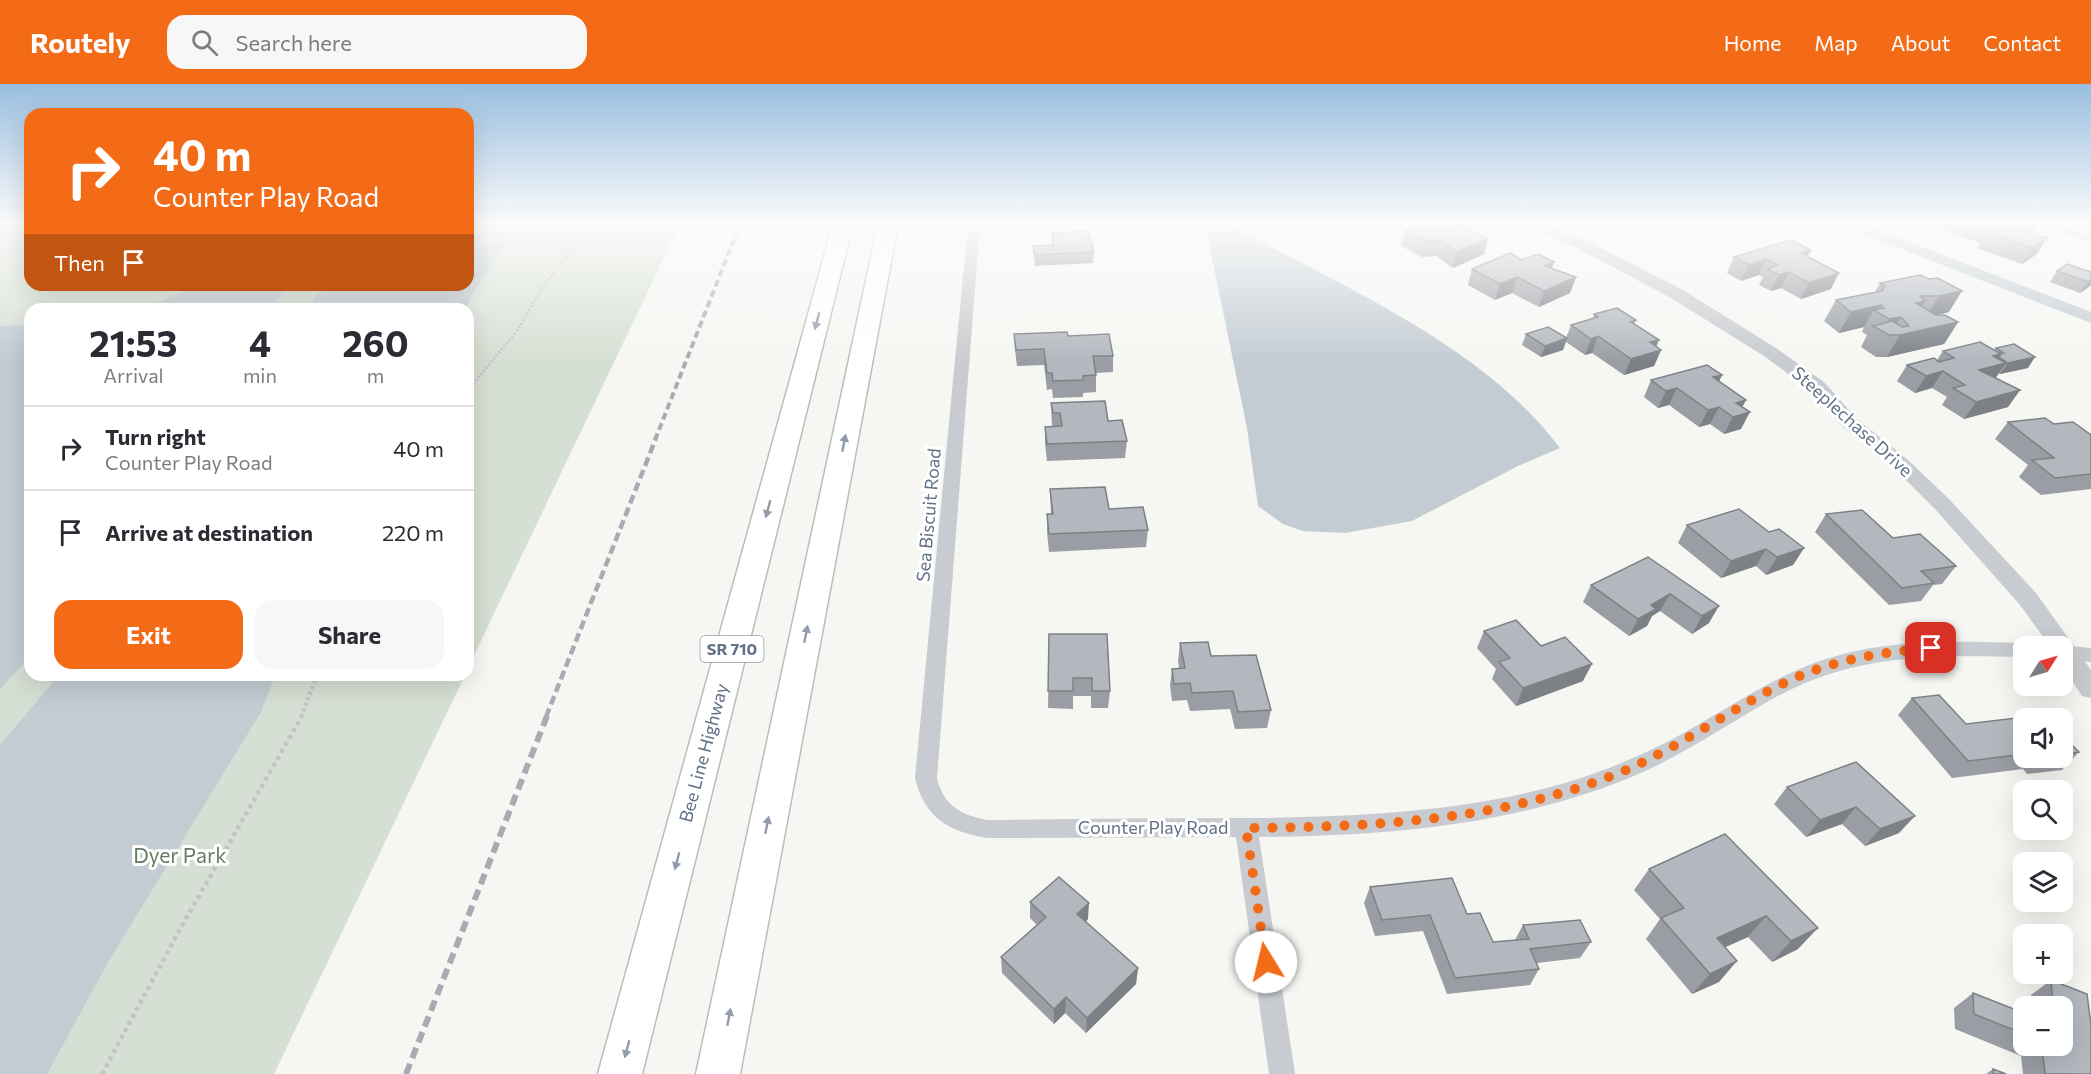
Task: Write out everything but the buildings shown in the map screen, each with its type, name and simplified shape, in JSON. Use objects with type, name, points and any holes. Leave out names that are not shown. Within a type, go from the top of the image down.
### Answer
[{"type":"highway","name":"Bee Line Highway","points":[[620,1074],[831,270]]},
{"type":"highway","points":[[718,1074],[879,270]]},
{"type":"street","name":"Sea Biscuit Road","points":[[937,808],[928,794],[926,778],[970,270]]},
{"type":"street","name":"Steeplechase Drive","points":[[1631,270],[1677,294],[1751,340],[1818,386],[1849,422],[1901,464],[1942,504],[2028,599],[2054,636]]},
{"type":"street","name":"Counter Play Road","points":[[937,808],[950,819],[967,826],[987,829],[1381,825],[1451,817],[1502,808],[1564,792],[1622,771],[1673,748],[1770,691],[1822,668],[1866,656],[1898,651],[1931,648],[2013,650]]},
{"type":"street","points":[[2073,651],[2091,655]]},
{"type":"street","name":"Steeplechase Drive","points":[[2073,663],[2091,688]]},
{"type":"street","points":[[1246,828],[1282,1074]]},
{"type":"path","points":[[474,383],[519,328],[540,291],[556,270]]},
{"type":"path","points":[[102,1074],[179,931],[306,709],[315,681]]},
{"type":"green space","name":"Dyer Park","points":[[0,270],[24,270],[24,291],[474,291],[474,270],[658,270],[474,655],[474,303],[24,303],[24,681],[462,681],[274,1074],[0,1074]]},
{"type":"shaded area","points":[[474,270],[488,270],[474,291]]},
{"type":"shaded area","points":[[1215,270],[1315,270],[1407,320],[1450,348],[1491,378],[1528,411],[1560,448],[1518,466],[1412,521],[1345,533],[1303,531],[1283,524],[1258,506],[1247,428]]},
{"type":"shaded area","points":[[184,291],[285,291],[274,303],[154,303]]},
{"type":"shaded area","points":[[320,291],[474,291],[468,303],[311,303]]},
{"type":"shaded area","points":[[24,325],[24,663],[0,689],[0,326]]},
{"type":"shaded area","points":[[54,681],[272,681],[261,712],[110,959],[47,1074],[0,1074],[0,745]]},
{"type":"waterway","points":[[1968,270],[2091,318]]},
{"type":"railway","points":[[655,440],[722,270]]},
{"type":"railway","points":[[546,717],[656,438]]},
{"type":"railway","points":[[406,1074],[547,716]]},
{"type":"route","points":[[1266,962],[1246,828],[1381,825],[1451,817],[1502,808],[1564,792],[1622,771],[1673,748],[1795,678],[1866,656],[1931,648]]}]
